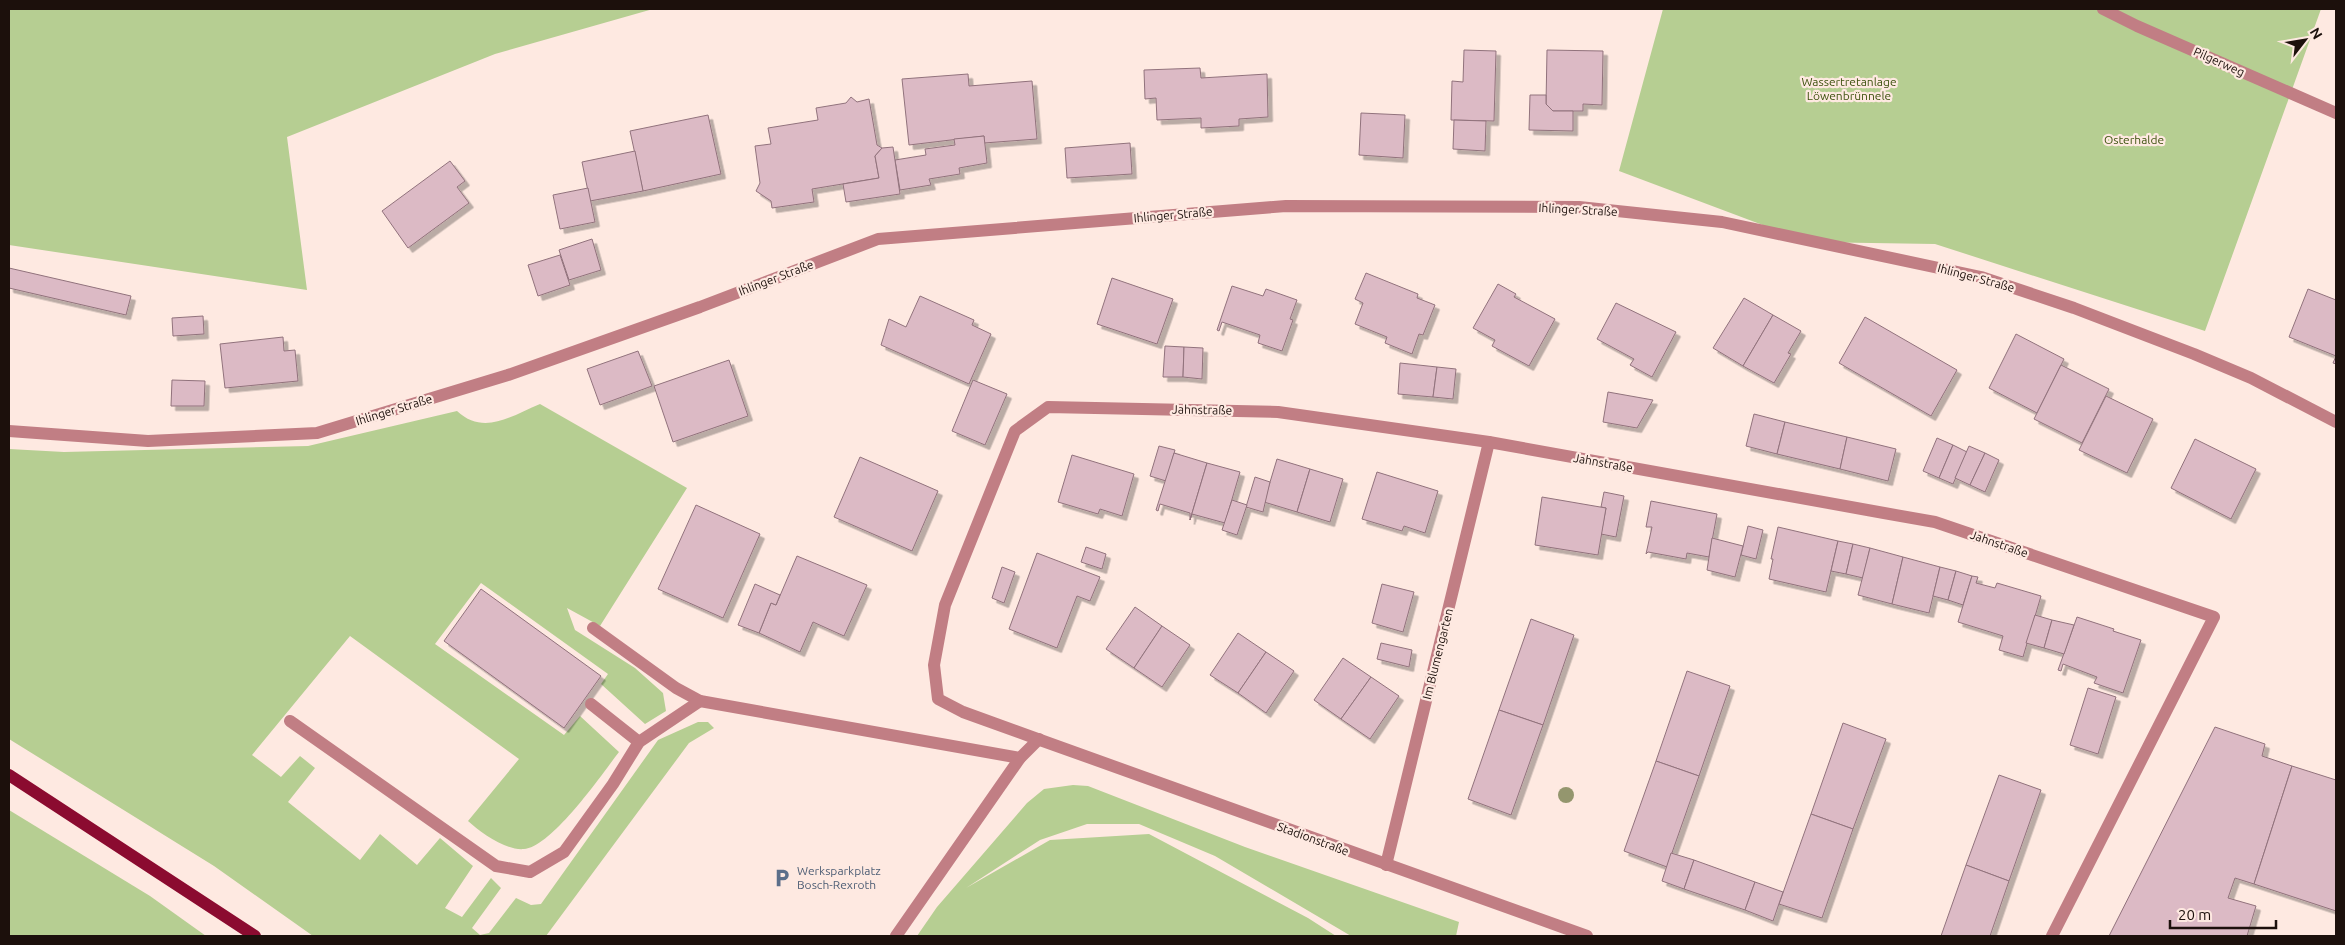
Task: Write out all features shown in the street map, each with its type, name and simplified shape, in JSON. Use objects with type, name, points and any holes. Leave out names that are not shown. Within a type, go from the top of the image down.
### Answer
[{"type":"main road","points":[[9,775],[256,936]]},
{"type":"street","name":"Pilgerweg","points":[[2103,9],[2137,26],[2336,113]]},
{"type":"street","name":"Ihlinger Straße","points":[[9,431],[148,441],[317,433],[508,376],[700,307],[878,239],[1286,206],[1579,208],[1722,222],[1981,277],[2074,308],[2194,354],[2251,378],[2336,422]]},
{"type":"street","name":"Jahnstraße","points":[[1039,739],[963,712],[938,699],[934,665],[945,605],[1015,431],[1048,407],[1271,411],[1489,442],[1935,522],[2214,617],[2052,936]]},
{"type":"street","name":"Im Blumengarten","points":[[1386,865],[1489,442]]},
{"type":"street","points":[[594,628],[676,688],[700,701],[1020,758]]},
{"type":"street","points":[[290,721],[496,866],[530,872],[564,852],[614,784],[639,742],[700,701]]},
{"type":"street","points":[[591,704],[639,742]]},
{"type":"street","points":[[896,936],[1020,758],[1039,739]]},
{"type":"street","name":"Stadionstraße","points":[[1039,739],[1587,936]]},
{"type":"green space","points":[[9,9],[653,9],[495,54],[287,137],[307,290],[9,245]]},
{"type":"green space","name":"Osterhalde","points":[[1663,9],[2321,9],[2205,331],[1935,244],[1808,242],[1619,171]]},
{"type":"green space","points":[[540,404],[687,488],[600,626],[567,608],[575,630],[635,668],[663,693],[666,711],[645,724],[601,684],[608,674],[481,583],[435,644],[564,735],[580,716],[619,752],[576,808],[548,836],[535,845],[524,849],[517,849],[494,840],[468,821],[519,759],[350,636],[252,755],[281,777],[300,756],[315,768],[288,802],[360,860],[380,834],[417,865],[440,838],[473,866],[445,908],[462,917],[491,878],[501,888],[472,928],[480,935],[489,933],[516,898],[531,905],[541,904],[658,740],[698,722],[708,722],[714,728],[689,743],[546,936],[313,936],[214,866],[9,739],[9,449],[64,452],[308,446],[457,411],[477,422],[487,423],[508,418]]},
{"type":"green space","points":[[1073,785],[1088,786],[1245,847],[1459,922],[1456,936],[1351,936],[1215,856],[1139,824],[1087,824],[1040,840],[966,888],[1050,840],[1149,834],[1308,918],[1336,936],[917,936],[937,907],[1027,803],[1044,789]]},
{"type":"green space","points":[[9,810],[150,896],[206,936],[9,936]]},
{"type":"building","points":[[1464,50],[1496,51],[1494,121],[1451,120],[1452,81],[1463,82]]},
{"type":"building","points":[[1547,50],[1603,51],[1602,105],[1583,104],[1583,111],[1553,111],[1546,104]]},
{"type":"building","points":[[1200,68],[1201,78],[1267,74],[1268,117],[1239,119],[1239,126],[1201,128],[1201,118],[1157,120],[1156,98],[1145,99],[1144,70]]},
{"type":"building","points":[[968,74],[969,86],[1032,81],[1037,139],[984,143],[984,136],[909,145],[902,79]]},
{"type":"building","points":[[1530,95],[1546,95],[1546,104],[1553,111],[1573,111],[1573,131],[1529,130]]},
{"type":"building","points":[[851,97],[857,102],[869,99],[877,145],[882,148],[875,156],[879,178],[812,189],[814,202],[772,208],[771,201],[756,191],[760,183],[755,146],[771,144],[768,128],[818,120],[816,108],[846,103]]},
{"type":"building","points":[[1361,113],[1405,115],[1403,158],[1359,155]]},
{"type":"building","points":[[708,115],[721,174],[643,191],[630,131]]},
{"type":"building","points":[[1454,120],[1486,121],[1485,151],[1453,149]]},
{"type":"building","points":[[984,136],[987,163],[959,168],[960,174],[929,179],[931,185],[900,190],[895,160],[926,155],[925,149],[955,145],[954,139]]},
{"type":"building","points":[[1130,143],[1132,174],[1067,178],[1065,148]]},
{"type":"building","points":[[893,147],[900,194],[846,202],[843,184],[879,178],[875,156],[882,148]]},
{"type":"building","points":[[635,151],[643,191],[590,201],[582,162]]},
{"type":"building","points":[[450,161],[465,181],[457,187],[469,203],[408,248],[382,211]]},
{"type":"building","points":[[588,188],[595,222],[560,229],[553,195]]},
{"type":"building","points":[[592,239],[601,270],[569,280],[559,250]]},
{"type":"building","points":[[560,255],[570,285],[538,296],[528,265]]},
{"type":"building","points":[[9,268],[131,296],[126,315],[9,288]]},
{"type":"building","points":[[1366,273],[1418,294],[1417,298],[1435,305],[1423,335],[1419,334],[1412,354],[1385,343],[1387,337],[1355,324],[1363,303],[1355,299]]},
{"type":"building","points":[[1112,278],[1173,299],[1157,344],[1097,324]]},
{"type":"building","points":[[1498,284],[1516,294],[1514,297],[1555,319],[1529,366],[1492,346],[1495,340],[1473,328]]},
{"type":"building","points":[[1232,286],[1263,296],[1266,289],[1297,300],[1290,319],[1293,320],[1282,351],[1258,343],[1260,335],[1222,322],[1219,331],[1217,330]]},
{"type":"building","points":[[2308,289],[2336,300],[2336,356],[2289,337]]},
{"type":"building","points":[[920,296],[974,320],[972,325],[991,334],[969,384],[881,345],[889,319],[906,327]]},
{"type":"building","points":[[1744,298],[1773,315],[1743,366],[1713,348]]},
{"type":"building","points":[[1616,303],[1676,332],[1652,377],[1630,365],[1634,359],[1597,339]]},
{"type":"building","points":[[1773,315],[1801,331],[1788,353],[1791,354],[1774,383],[1743,366]]},
{"type":"building","points":[[203,316],[204,334],[173,336],[172,318]]},
{"type":"building","points":[[1865,317],[1957,370],[1931,416],[1839,363]]},
{"type":"building","points":[[2016,334],[2064,359],[2037,413],[1989,388]]},
{"type":"building","points":[[283,337],[284,351],[295,350],[298,381],[225,388],[220,344]]},
{"type":"building","points":[[1165,346],[1184,347],[1183,377],[1163,377]]},
{"type":"building","points":[[1184,347],[1203,348],[1202,379],[1183,377]]},
{"type":"building","points":[[638,351],[652,386],[600,405],[587,369]]},
{"type":"building","points":[[729,360],[748,416],[673,442],[654,386]]},
{"type":"building","points":[[1400,363],[1437,367],[1433,397],[1398,394]]},
{"type":"building","points":[[2061,365],[2109,389],[2082,443],[2034,419]]},
{"type":"building","points":[[1437,367],[1456,369],[1453,399],[1433,397]]},
{"type":"building","points":[[172,380],[205,381],[204,406],[171,406]]},
{"type":"building","points":[[973,380],[1007,394],[985,445],[952,431]]},
{"type":"building","points":[[1608,392],[1653,400],[1637,428],[1603,422]]},
{"type":"building","points":[[2106,396],[2153,419],[2127,473],[2079,450]]},
{"type":"building","points":[[1754,414],[1785,422],[1777,454],[1746,446]]},
{"type":"building","points":[[1785,422],[1847,437],[1840,469],[1777,454]]},
{"type":"building","points":[[1847,437],[1896,449],[1888,481],[1840,469]]},
{"type":"building","points":[[1937,438],[1953,445],[1939,478],[1923,471]]},
{"type":"building","points":[[2195,439],[2256,469],[2231,519],[2171,488]]},
{"type":"building","points":[[1953,445],[1967,452],[1953,484],[1939,478]]},
{"type":"building","points":[[1159,446],[1175,450],[1166,481],[1150,476]]},
{"type":"building","points":[[1969,446],[1985,453],[1970,485],[1955,478]]},
{"type":"building","points":[[1174,453],[1207,463],[1190,520],[1190,513],[1160,504],[1158,511],[1156,510]]},
{"type":"building","points":[[1985,453],[1999,460],[1985,492],[1970,485]]},
{"type":"building","points":[[1072,455],[1134,474],[1122,516],[1100,509],[1098,514],[1058,502]]},
{"type":"building","points":[[860,457],[938,491],[912,551],[834,517]]},
{"type":"building","points":[[1277,459],[1310,469],[1297,512],[1264,502]]},
{"type":"building","points":[[1207,463],[1240,472],[1225,523],[1192,514],[1190,520]]},
{"type":"building","points":[[1310,469],[1343,479],[1330,522],[1297,512]]},
{"type":"building","points":[[1377,472],[1438,491],[1425,533],[1404,526],[1402,531],[1362,519]]},
{"type":"building","points":[[1255,477],[1270,482],[1263,512],[1246,507]]},
{"type":"building","points":[[1604,492],[1624,496],[1616,537],[1601,534],[1606,508],[1601,507]]},
{"type":"building","points":[[1542,497],[1606,508],[1598,555],[1535,545]]},
{"type":"building","points":[[1232,500],[1247,505],[1237,535],[1222,530]]},
{"type":"building","points":[[1651,501],[1717,514],[1709,557],[1687,553],[1686,559],[1648,552],[1646,554],[1652,527],[1646,527]]},
{"type":"building","points":[[696,505],[760,534],[723,618],[658,589]]},
{"type":"building","points":[[1748,526],[1763,530],[1756,559],[1741,555]]},
{"type":"building","points":[[1778,527],[1838,541],[1826,592],[1769,579]]},
{"type":"building","points":[[1712,538],[1743,546],[1735,577],[1707,570]]},
{"type":"building","points":[[1838,541],[1853,544],[1846,574],[1831,571]]},
{"type":"building","points":[[1853,544],[1870,548],[1863,578],[1846,574]]},
{"type":"building","points":[[1086,547],[1106,554],[1102,569],[1081,562]]},
{"type":"building","points":[[1870,548],[1903,557],[1892,604],[1858,595]]},
{"type":"building","points":[[1037,553],[1100,577],[1090,601],[1077,596],[1057,648],[1009,629]]},
{"type":"building","points":[[797,556],[867,585],[844,636],[813,622],[800,652],[759,633],[771,603],[776,605]]},
{"type":"building","points":[[1903,557],[1940,567],[1929,613],[1892,604]]},
{"type":"building","points":[[1002,567],[1015,572],[1004,603],[992,598]]},
{"type":"building","points":[[1940,567],[1956,571],[1948,600],[1933,596]]},
{"type":"building","points":[[1956,571],[1972,576],[1963,605],[1948,600]]},
{"type":"building","points":[[1972,576],[1978,577],[1976,583],[1995,588],[1997,583],[2041,596],[2023,657],[1999,650],[2003,636],[1958,622]]},
{"type":"building","points":[[755,584],[780,595],[776,605],[771,603],[759,633],[738,625]]},
{"type":"building","points":[[1382,584],[1414,592],[1403,632],[1372,623]]},
{"type":"building","points":[[481,589],[601,676],[564,728],[444,641]]},
{"type":"building","points":[[1135,607],[1162,626],[1134,668],[1106,649]]},
{"type":"building","points":[[2035,615],[2052,620],[2044,648],[2026,643]]},
{"type":"building","points":[[2077,617],[2141,640],[2123,693],[2094,683],[2097,677],[2063,664],[2061,671],[2058,670]]},
{"type":"building","points":[[1531,619],[1574,635],[1543,725],[1499,710]]},
{"type":"building","points":[[2052,620],[2074,625],[2064,654],[2044,648]]},
{"type":"building","points":[[1162,626],[1190,645],[1162,687],[1134,668]]},
{"type":"building","points":[[1238,633],[1266,652],[1238,693],[1210,675]]},
{"type":"building","points":[[1381,643],[1412,650],[1409,667],[1377,659]]},
{"type":"building","points":[[1266,652],[1294,671],[1266,713],[1238,693]]},
{"type":"building","points":[[1343,658],[1371,677],[1341,719],[1314,700]]},
{"type":"building","points":[[1687,671],[1730,686],[1699,776],[1656,761]]},
{"type":"building","points":[[1371,677],[1399,696],[1370,739],[1341,719]]},
{"type":"building","points":[[2088,688],[2116,697],[2098,754],[2070,745]]},
{"type":"building","points":[[1499,710],[1543,725],[1511,815],[1468,799]]},
{"type":"building","points":[[1843,723],[1886,739],[1853,829],[1811,814]]},
{"type":"building","points":[[2215,727],[2265,744],[2262,756],[2292,766],[2254,884],[2235,878],[2228,898],[2256,906],[2247,936],[2109,936]]},
{"type":"building","points":[[1656,761],[1699,776],[1667,867],[1624,851]]},
{"type":"building","points":[[2292,766],[2336,780],[2336,911],[2254,884]]},
{"type":"building","points":[[1999,775],[2041,790],[2009,881],[1966,865]]},
{"type":"building","points":[[1811,814],[1853,829],[1822,918],[1779,904]]},
{"type":"building","points":[[1671,853],[1694,860],[1684,889],[1662,881]]},
{"type":"building","points":[[1694,860],[1755,882],[1745,910],[1684,889]]},
{"type":"building","points":[[1966,865],[2009,881],[1990,936],[1941,936]]},
{"type":"building","points":[[1755,882],[1783,892],[1773,921],[1745,910]]},
{"type":"place","name":"Werksparkplatz Bosch-Rexroth","points":[[782,878]]},
{"type":"park label","name":"Wassertretanlage Löwenbrünnele","points":[[1849,89]]}]
